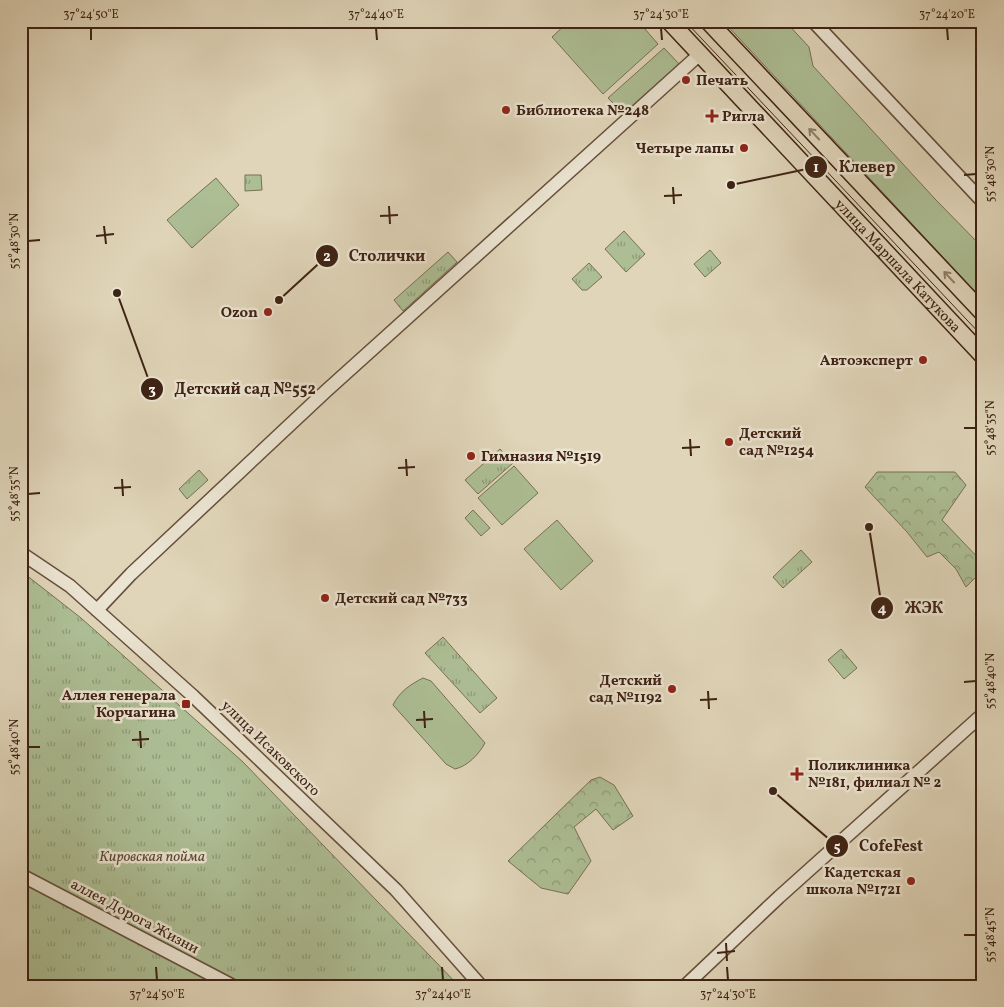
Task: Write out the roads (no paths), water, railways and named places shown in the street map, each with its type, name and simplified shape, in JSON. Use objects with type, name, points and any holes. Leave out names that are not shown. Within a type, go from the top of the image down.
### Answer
[{"type":"main road","name":"улица Маршала Катукова","points":[[669,21],[983,356]]},
{"type":"main road","name":"улица Маршала Катукова","points":[[708,21],[983,313]]},
{"type":"street","points":[[813,21],[983,202]]},
{"type":"street","points":[[97,610],[130,574],[326,391],[700,54]]},
{"type":"street","name":"улица Исаковского","points":[[21,553],[65,583],[193,696],[396,890],[481,986]]},
{"type":"street","points":[[685,986],[779,896],[983,714]]},
{"type":"street","name":"аллея Дорога Жизни","points":[[21,875],[233,986]]},
{"type":"tram line","points":[[685,21],[983,337]]},
{"type":"place","name":"Печать","points":[[686,80]]},
{"type":"place","name":"Библиотека №248","points":[[506,110]]},
{"type":"place","name":"Ригла","points":[[712,116]]},
{"type":"place","name":"Четыре лапы","points":[[744,148]]},
{"type":"place","name":"Клевер","points":[[731,185]]},
{"type":"place","name":"Детский сад №552","points":[[117,293]]},
{"type":"place","name":"Столички","points":[[279,300]]},
{"type":"place","name":"Ozon","points":[[268,312]]},
{"type":"place","name":"Автоэксперт","points":[[923,360]]},
{"type":"place","name":"Детский сад №1254","points":[[729,442]]},
{"type":"place","name":"Гимназия №1519","points":[[471,456]]},
{"type":"place","name":"ЖЭК","points":[[869,527]]},
{"type":"place","name":"Детский сад №733","points":[[325,598]]},
{"type":"place","name":"Детский сад №1192","points":[[672,689]]},
{"type":"place","name":"Аллея генерала Корчагина","points":[[186,704]]},
{"type":"place","name":"Поликлиника №181, филиал № 2","points":[[797,774]]},
{"type":"place","name":"CofeFest","points":[[773,791]]},
{"type":"place","name":"Кадетская школа №1721","points":[[911,881]]},
{"type":"park label","name":"Кировская пойма","points":[[152,856]]}]
